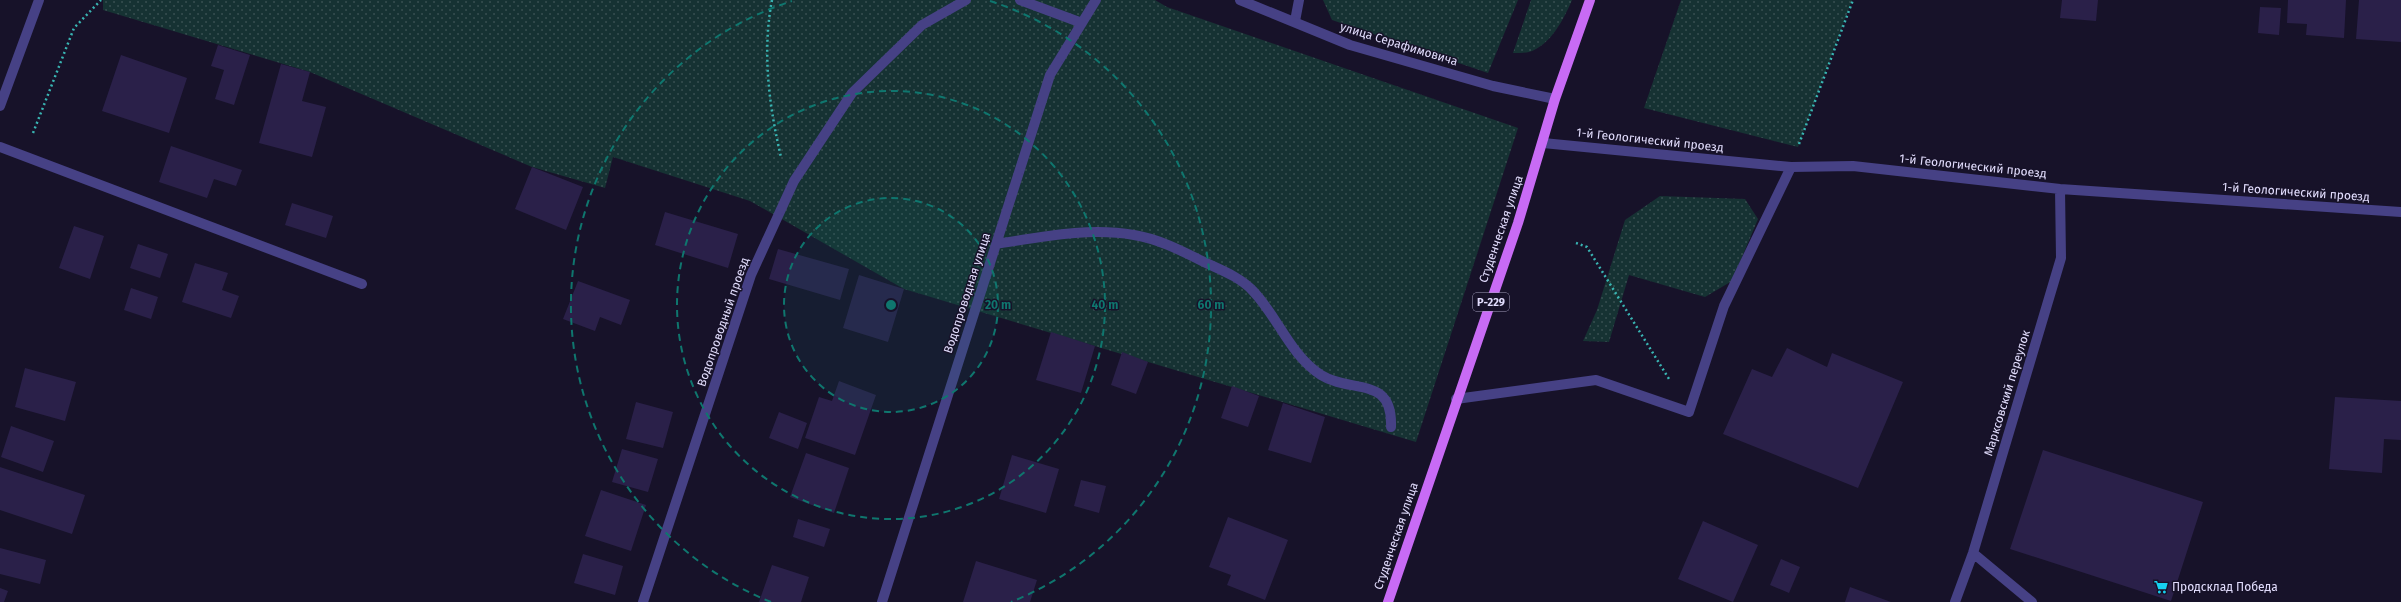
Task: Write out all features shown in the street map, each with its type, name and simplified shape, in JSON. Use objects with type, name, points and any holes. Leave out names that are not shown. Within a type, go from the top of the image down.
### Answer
[{"type":"main road","name":"Студенческая улица","points":[[1388,602],[1456,399],[1518,223],[1555,99],[1590,0]]},
{"type":"street","points":[[0,106],[39,0]]},
{"type":"street","name":"Водопроводный проезд","points":[[643,602],[751,275],[794,180],[852,93],[922,25],[966,0]]},
{"type":"street","points":[[1020,0],[1082,23]]},
{"type":"street","name":"Водопроводная улица","points":[[882,602],[1050,75],[1096,0]]},
{"type":"street","name":"улица Серафимовича","points":[[1240,0],[1295,21],[1350,45],[1493,86],[1555,99]]},
{"type":"street","points":[[1295,21],[1299,0]]},
{"type":"street","name":"1-й Геологический проезд","points":[[1543,143],[1791,167],[1854,166],[2060,189],[2401,212]]},
{"type":"street","points":[[0,146],[362,284]]},
{"type":"street","points":[[1456,399],[1596,380],[1689,412],[1724,306],[1791,167]]},
{"type":"street","name":"Марксовский переулок","points":[[1956,602],[1973,553],[2061,258],[2060,189]]},
{"type":"street","points":[[996,244],[1062,234],[1106,231],[1135,235],[1162,242],[1202,260],[1234,276],[1253,290],[1304,361],[1322,376],[1342,384],[1374,389],[1383,396],[1392,414],[1391,427]]},
{"type":"street","points":[[1973,553],[2032,602]]},
{"type":"path","points":[[24,156],[74,28],[101,0]]},
{"type":"path","points":[[772,0],[769,17],[767,60],[778,144],[788,192]]},
{"type":"path","points":[[1791,167],[1853,0]]},
{"type":"path","points":[[1576,243],[1587,247],[1689,412]]},
{"type":"green space","points":[[103,0],[1155,0],[1167,7],[1518,128],[1416,442],[904,289],[750,201],[613,157],[605,188],[532,167],[310,72],[103,10]]},
{"type":"green space","points":[[1323,0],[1518,0],[1488,73],[1332,20]]},
{"type":"green space","points":[[1531,0],[1572,0],[1565,15],[1550,38],[1537,49],[1523,53],[1513,53]]},
{"type":"green space","points":[[1681,0],[1852,0],[1798,147],[1644,108]]},
{"type":"green space","points":[[1660,196],[1745,199],[1758,219],[1732,281],[1705,297],[1629,275],[1609,342],[1583,341],[1597,310],[1625,220]]},
{"type":"building","points":[[2062,0],[2098,0],[2096,21],[2060,18]]},
{"type":"building","points":[[2288,0],[2346,0],[2344,38],[2306,35],[2307,24],[2287,23]]},
{"type":"building","points":[[2359,0],[2401,0],[2401,42],[2356,39]]},
{"type":"building","points":[[2260,7],[2281,8],[2279,35],[2258,33]]},
{"type":"building","points":[[218,45],[250,55],[234,105],[215,99],[224,70],[211,66]]},
{"type":"building","points":[[121,55],[187,78],[169,133],[102,111]]},
{"type":"building","points":[[281,64],[310,72],[302,101],[326,107],[312,157],[259,143]]},
{"type":"building","points":[[171,146],[242,170],[236,186],[214,179],[207,198],[159,182]]},
{"type":"building","points":[[532,167],[583,187],[566,230],[515,209]]},
{"type":"building","points":[[292,203],[333,216],[326,238],[285,225]]},
{"type":"building","points":[[665,212],[738,234],[728,268],[655,245]]},
{"type":"building","points":[[74,226],[104,236],[90,279],[59,268]]},
{"type":"building","points":[[138,244],[168,254],[160,278],[130,268]]},
{"type":"building","points":[[778,249],[849,269],[840,300],[769,279]]},
{"type":"building","points":[[195,263],[228,273],[222,290],[239,296],[231,318],[182,302]]},
{"type":"building","points":[[859,275],[904,289],[888,342],[843,328]]},
{"type":"building","points":[[578,281],[630,300],[621,325],[600,317],[595,331],[563,319]]},
{"type":"building","points":[[131,288],[158,297],[151,319],[124,310]]},
{"type":"building","points":[[1051,332],[1095,346],[1081,393],[1036,380]]},
{"type":"building","points":[[1787,348],[1827,367],[1832,353],[1903,382],[1858,488],[1723,434],[1752,369],[1772,377]]},
{"type":"building","points":[[1122,352],[1148,362],[1136,394],[1111,385]]},
{"type":"building","points":[[25,368],[76,382],[65,421],[15,407]]},
{"type":"building","points":[[839,381],[876,395],[855,455],[805,438],[819,397],[832,401]]},
{"type":"building","points":[[1232,386],[1259,396],[1248,427],[1221,418]]},
{"type":"building","points":[[2335,397],[2401,401],[2401,440],[2384,439],[2382,473],[2329,469]]},
{"type":"building","points":[[636,402],[673,412],[663,448],[626,439]]},
{"type":"building","points":[[1283,403],[1325,417],[1311,463],[1268,450]]},
{"type":"building","points":[[779,412],[807,423],[798,449],[769,438]]},
{"type":"building","points":[[11,426],[54,441],[43,472],[1,457]]},
{"type":"building","points":[[622,449],[658,459],[648,492],[612,482]]},
{"type":"building","points":[[2043,450],[2203,502],[2171,601],[2010,549]]},
{"type":"building","points":[[806,453],[849,468],[834,513],[790,497]]},
{"type":"building","points":[[1012,455],[1059,469],[1046,513],[999,499]]},
{"type":"building","points":[[0,467],[85,495],[72,534],[0,510]]},
{"type":"building","points":[[1081,480],[1106,486],[1099,513],[1074,506]]},
{"type":"building","points":[[601,490],[646,505],[631,551],[585,536]]},
{"type":"building","points":[[1228,517],[1288,540],[1265,600],[1227,585],[1231,575],[1209,567]]},
{"type":"building","points":[[798,519],[830,529],[824,547],[793,537]]},
{"type":"building","points":[[1703,521],[1758,545],[1733,602],[1678,579]]},
{"type":"building","points":[[0,548],[46,560],[40,584],[0,574]]},
{"type":"building","points":[[583,554],[623,566],[615,595],[574,583]]},
{"type":"building","points":[[1781,559],[1800,567],[1789,593],[1770,585]]},
{"type":"building","points":[[976,561],[1037,580],[1030,602],[963,602]]},
{"type":"building","points":[[772,565],[809,577],[801,602],[759,602]]},
{"type":"building","points":[[1850,587],[1891,602],[1845,602]]},
{"type":"building","points":[[0,588],[8,591],[4,602],[0,602]]},
{"type":"place","name":"Продсклад Победа","points":[[2161,587]]}]
